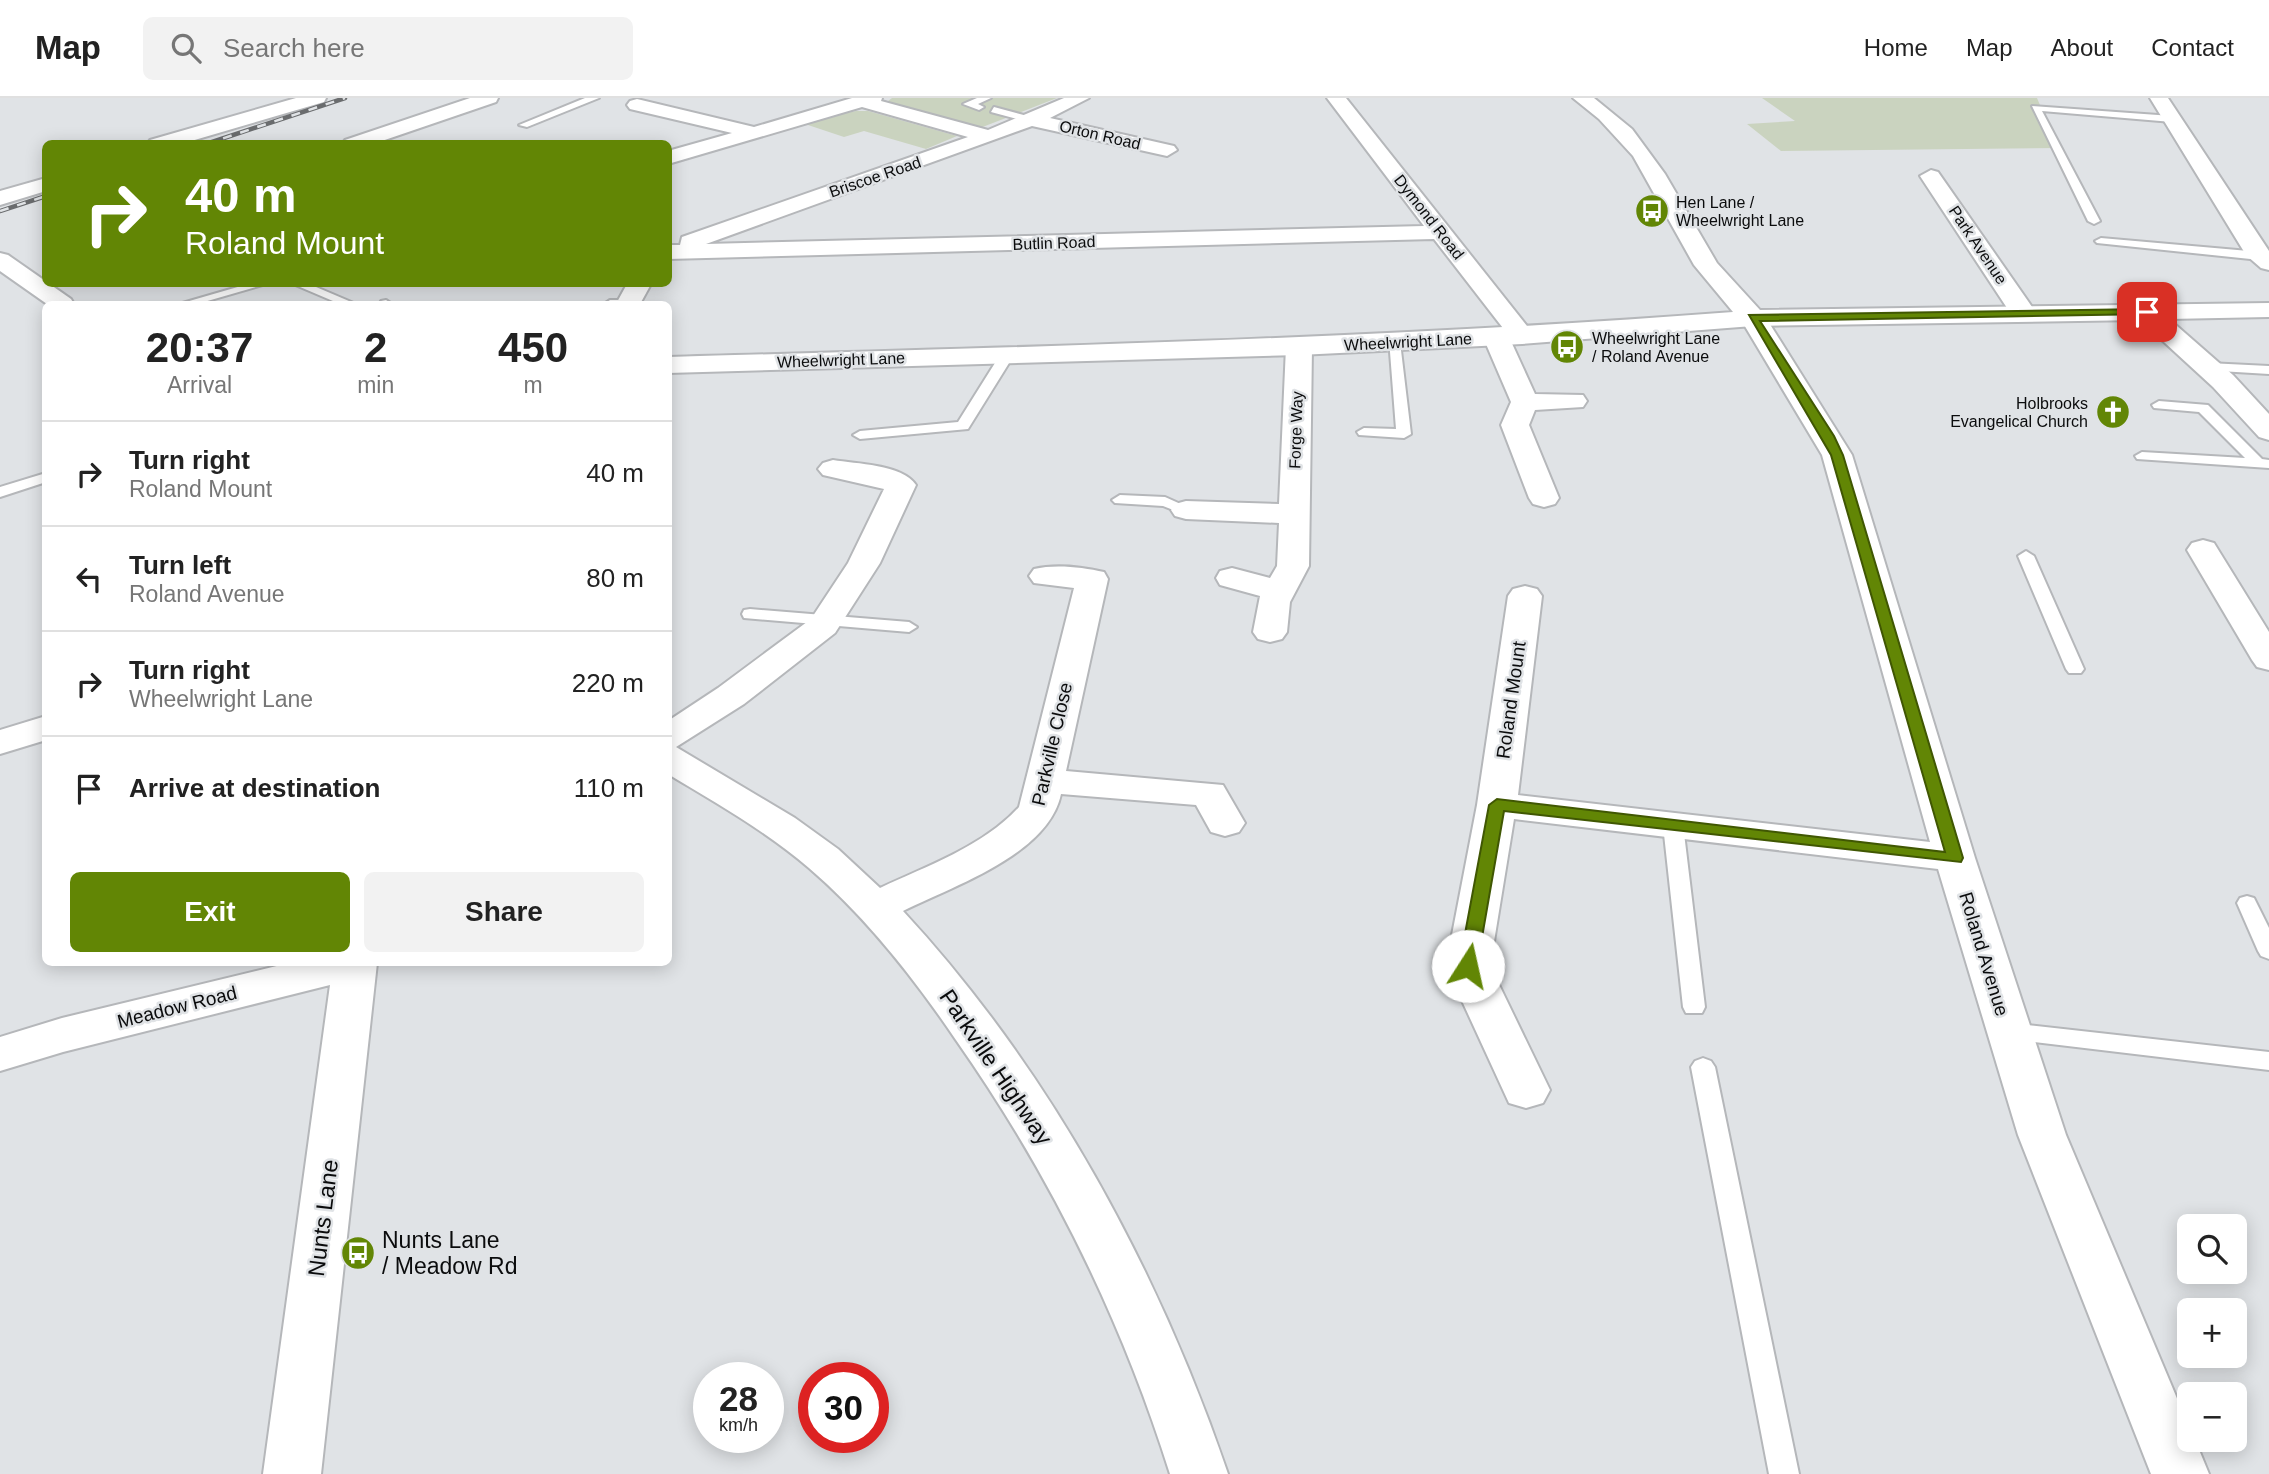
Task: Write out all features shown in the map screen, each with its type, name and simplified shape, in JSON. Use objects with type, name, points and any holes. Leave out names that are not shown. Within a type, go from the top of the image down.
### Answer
[{"type":"street","points":[[171,140],[319,98]]},
{"type":"street","points":[[188,140],[319,98]]},
{"type":"street","points":[[364,140],[489,98]]},
{"type":"street","name":"Briscoe Road","points":[[672,251],[989,137],[1080,98]]},
{"type":"street","name":"Dymond Road","points":[[1336,98],[1440,232],[1509,337],[1525,402]]},
{"type":"street","name":"Roland Avenue","points":[[1582,98],[1630,135],[1705,263],[1722,287],[1753,318],[1828,436],[1837,455],[1955,858],[2042,1135],[2180,1474]]},
{"type":"street","points":[[2159,98],[2265,260]]},
{"type":"street","points":[[664,112],[695,100]]},
{"type":"street","points":[[672,157],[868,100],[989,137]]},
{"type":"street","points":[[637,105],[750,132]]},
{"type":"street","name":"Orton Road","points":[[1032,120],[1167,150]]},
{"type":"street","points":[[0,187],[42,175]]},
{"type":"street","name":"Park Avenue","points":[[1931,176],[2024,314]]},
{"type":"street","points":[[0,198],[42,185]]},
{"type":"street","name":"Butlin Road","points":[[672,252],[1440,232]]},
{"type":"street","points":[[4,268],[57,301]]},
{"type":"street","name":"Wheelwright Lane","points":[[672,365],[1299,347],[1509,337],[1753,318],[2269,310]]},
{"type":"street","points":[[2147,312],[2208,367],[2266,425]]},
{"type":"street","name":"Forge Way","points":[[1270,632],[1273,603],[1289,579],[1293,566],[1299,347]]},
{"type":"street","points":[[1544,498],[1515,425],[1525,402],[1573,401]]},
{"type":"street","points":[[672,735],[732,696],[823,626],[864,563],[901,485],[888,479],[833,469]]},
{"type":"street","points":[[1186,510],[1295,514]]},
{"type":"street","points":[[2203,550],[2269,660]]},
{"type":"street","name":"Parkville Close","points":[[875,907],[1006,841],[1028,825],[1038,810],[1092,579],[1045,576]]},
{"type":"street","points":[[1232,578],[1279,591]]},
{"type":"street","name":"Roland Mount","points":[[1525,596],[1497,805],[1468,966],[1527,1090]]},
{"type":"street","points":[[0,743],[42,728]]},
{"type":"street","name":"Parkville Highway","points":[[672,760],[799,839],[875,907],[958,1008],[1034,1115],[1113,1257],[1182,1419],[1199,1474]]},
{"type":"street","points":[[1044,781],[1209,794],[1225,823]]},
{"type":"street","points":[[1497,805],[1955,858]]},
{"type":"street","name":"Meadow Road","points":[[0,1054],[62,1035],[343,966]]},
{"type":"street","name":"Nunts Lane","points":[[292,1474],[355,966]]},
{"type":"lane","points":[[524,125],[594,98]]},
{"type":"lane","points":[[979,107],[968,104],[986,98]]},
{"type":"lane","points":[[2033,103],[2172,119]]},
{"type":"lane","points":[[2033,103],[2094,221]]},
{"type":"lane","points":[[994,110],[1032,120]]},
{"type":"lane","points":[[2101,241],[2265,260]]},
{"type":"lane","points":[[196,301],[249,287]]},
{"type":"lane","points":[[307,287],[342,301]]},
{"type":"lane","points":[[1364,432],[1405,434],[1395,342]]},
{"type":"lane","points":[[860,435],[963,426],[1007,355]]},
{"type":"lane","points":[[2208,367],[2269,370]]},
{"type":"lane","points":[[2159,405],[2203,408],[2263,463]]},
{"type":"lane","points":[[2142,456],[2263,463]]},
{"type":"lane","points":[[0,492],[42,478]]},
{"type":"lane","points":[[1120,500],[1165,502],[1186,510]]},
{"type":"lane","points":[[2026,556],[2075,669]]},
{"type":"lane","points":[[750,614],[909,627]]},
{"type":"lane","points":[[1673,825],[1694,1007]]},
{"type":"lane","points":[[2247,903],[2269,951]]},
{"type":"lane","points":[[2008,1030],[2269,1061]]},
{"type":"lane","points":[[1703,1067],[1784,1474]]},
{"type":"green space","points":[[892,98],[1057,98],[980,128],[890,103],[888,101]]},
{"type":"green space","points":[[1762,98],[2037,98],[2058,148],[1781,151],[1747,124],[1795,121]]},
{"type":"green space","points":[[856,111],[868,111],[957,136],[926,149],[864,131],[844,137],[802,123]]},
{"type":"railway","points":[[218,140],[345,98]]},
{"type":"railway","points":[[0,211],[42,197]]},
{"type":"place","name":"Hen Lane / Wheelwright Lane","points":[[1652,211]]},
{"type":"place","name":"Wheelwright Lane / Roland Avenue","points":[[1567,347]]},
{"type":"place","name":"Holbrooks Evangelical Church","points":[[2113,412]]},
{"type":"place","name":"Nunts Lane / Meadow Rd","points":[[358,1253]]},
{"type":"route","points":[[1468,966],[1497,805],[1955,858],[1837,455],[1828,436],[1753,318],[2147,312]]}]
